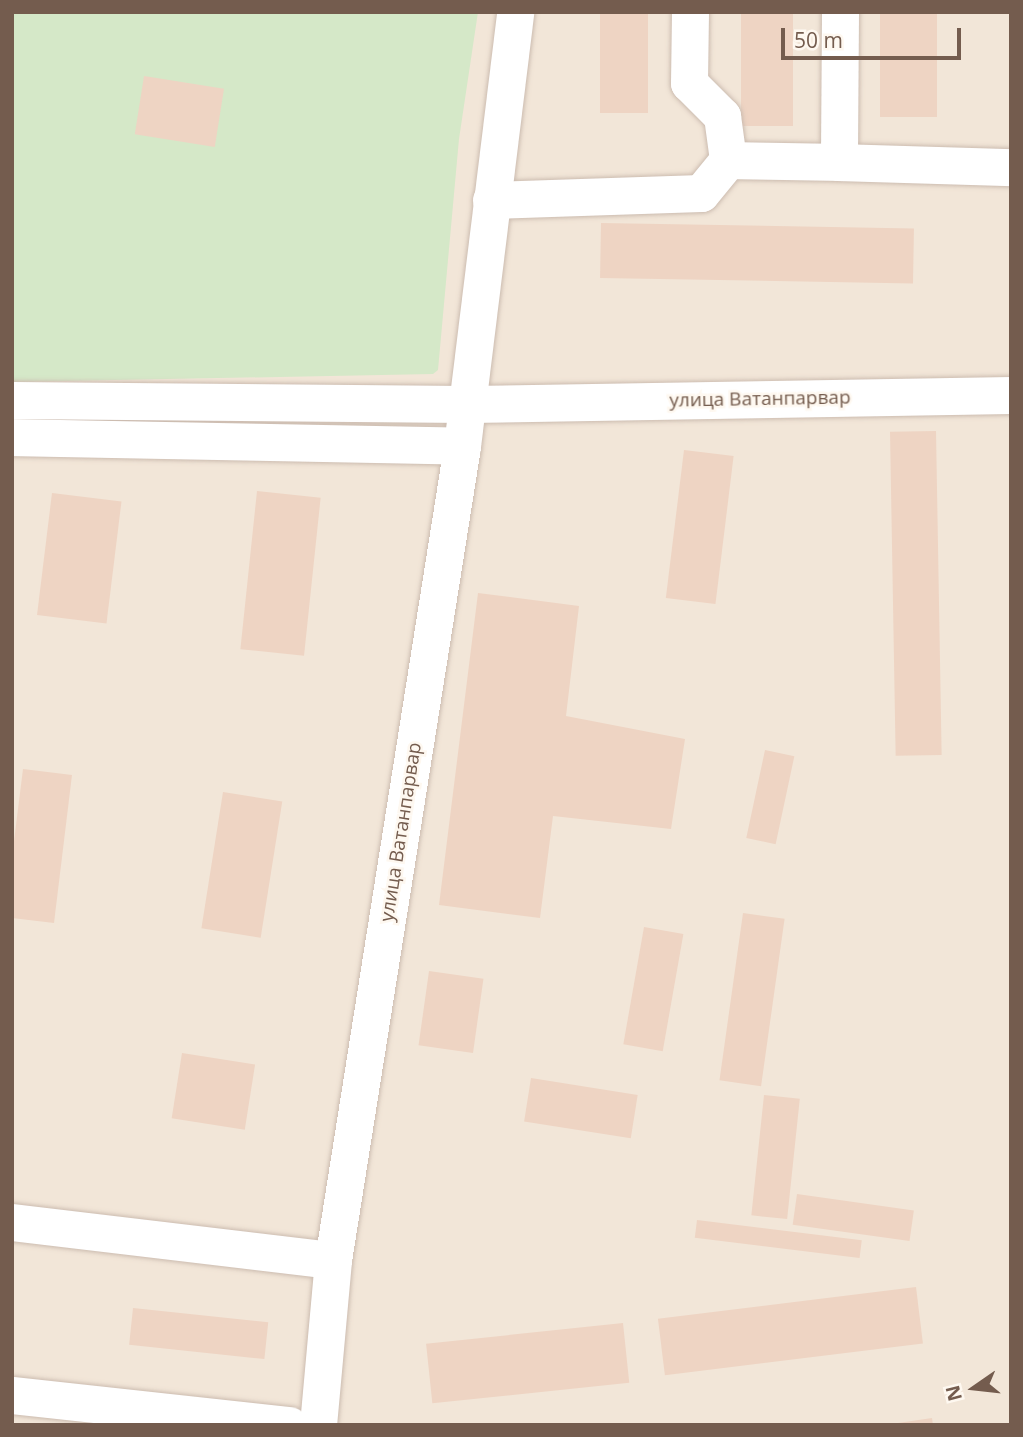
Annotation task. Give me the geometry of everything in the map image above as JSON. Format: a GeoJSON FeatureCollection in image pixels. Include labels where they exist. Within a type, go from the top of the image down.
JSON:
{"type":"FeatureCollection","features":[{"type":"Feature","properties":{"kind":"street","name":"улица Ватанпарвар"},"geometry":{"type":"LineString","coordinates":[[318,1425],[333,1259],[462,446],[515,12]]}},
{"type":"Feature","properties":{"kind":"street"},"geometry":{"type":"LineString","coordinates":[[491,200],[701,193],[728,159],[722,116],[689,83],[690,12]]}},
{"type":"Feature","properties":{"kind":"street"},"geometry":{"type":"LineString","coordinates":[[839,12],[839,162]]}},
{"type":"Feature","properties":{"kind":"street"},"geometry":{"type":"LineString","coordinates":[[728,159],[1011,167]]}},
{"type":"Feature","properties":{"kind":"street","name":"улица Ватанпарвар"},"geometry":{"type":"LineString","coordinates":[[467,404],[1011,395]]}},
{"type":"Feature","properties":{"kind":"street"},"geometry":{"type":"LineString","coordinates":[[12,400],[467,404]]}},
{"type":"Feature","properties":{"kind":"street"},"geometry":{"type":"LineString","coordinates":[[12,437],[462,446]]}},
{"type":"Feature","properties":{"kind":"street"},"geometry":{"type":"LineString","coordinates":[[12,1222],[333,1259]]}},
{"type":"Feature","properties":{"kind":"street"},"geometry":{"type":"LineString","coordinates":[[12,1395],[289,1425]]}},
{"type":"Feature","properties":{"kind":"shaded area"},"geometry":{"type":"Polygon","coordinates":[[[12,12],[1011,12],[1011,1425],[12,1425],[12,12]]]}},
{"type":"Feature","properties":{"kind":"green space"},"geometry":{"type":"Polygon","coordinates":[[[12,12],[478,12],[459,139],[438,370],[433,374],[12,382],[12,12]]]}},
{"type":"Feature","properties":{"kind":"building"},"geometry":{"type":"Polygon","coordinates":[[[600,12],[648,12],[648,113],[600,113],[600,12]]]}},
{"type":"Feature","properties":{"kind":"building"},"geometry":{"type":"Polygon","coordinates":[[[741,12],[793,12],[793,126],[741,126],[741,12]]]}},
{"type":"Feature","properties":{"kind":"building"},"geometry":{"type":"Polygon","coordinates":[[[880,12],[937,12],[937,117],[880,117],[880,12]]]}},
{"type":"Feature","properties":{"kind":"building"},"geometry":{"type":"Polygon","coordinates":[[[144,76],[224,89],[215,147],[135,134],[144,76]]]}},
{"type":"Feature","properties":{"kind":"building"},"geometry":{"type":"Polygon","coordinates":[[[601,223],[914,228],[913,283],[600,278],[601,223]]]}},
{"type":"Feature","properties":{"kind":"building"},"geometry":{"type":"Polygon","coordinates":[[[936,431],[942,755],[896,756],[890,432],[936,431]]]}},
{"type":"Feature","properties":{"kind":"building"},"geometry":{"type":"Polygon","coordinates":[[[684,450],[734,456],[715,604],[666,598],[684,450]]]}},
{"type":"Feature","properties":{"kind":"building"},"geometry":{"type":"Polygon","coordinates":[[[257,491],[321,498],[304,656],[240,649],[257,491]]]}},
{"type":"Feature","properties":{"kind":"building"},"geometry":{"type":"Polygon","coordinates":[[[52,493],[121,502],[106,624],[37,615],[52,493]]]}},
{"type":"Feature","properties":{"kind":"building"},"geometry":{"type":"Polygon","coordinates":[[[478,593],[579,606],[566,716],[685,739],[671,829],[553,816],[540,918],[439,905],[478,593]]]}},
{"type":"Feature","properties":{"kind":"building"},"geometry":{"type":"Polygon","coordinates":[[[765,750],[794,756],[776,844],[746,838],[765,750]]]}},
{"type":"Feature","properties":{"kind":"building"},"geometry":{"type":"Polygon","coordinates":[[[23,769],[72,775],[54,923],[12,918],[12,857],[23,769]]]}},
{"type":"Feature","properties":{"kind":"building"},"geometry":{"type":"Polygon","coordinates":[[[223,792],[282,801],[261,938],[201,928],[223,792]]]}},
{"type":"Feature","properties":{"kind":"building"},"geometry":{"type":"Polygon","coordinates":[[[743,913],[785,919],[761,1086],[719,1080],[743,913]]]}},
{"type":"Feature","properties":{"kind":"building"},"geometry":{"type":"Polygon","coordinates":[[[644,927],[683,934],[663,1051],[623,1044],[644,927]]]}},
{"type":"Feature","properties":{"kind":"building"},"geometry":{"type":"Polygon","coordinates":[[[429,971],[483,979],[473,1053],[419,1045],[429,971]]]}},
{"type":"Feature","properties":{"kind":"building"},"geometry":{"type":"Polygon","coordinates":[[[182,1053],[255,1065],[245,1130],[172,1118],[182,1053]]]}},
{"type":"Feature","properties":{"kind":"building"},"geometry":{"type":"Polygon","coordinates":[[[531,1078],[638,1095],[631,1138],[524,1121],[531,1078]]]}},
{"type":"Feature","properties":{"kind":"building"},"geometry":{"type":"Polygon","coordinates":[[[764,1095],[800,1099],[787,1219],[751,1215],[764,1095]]]}},
{"type":"Feature","properties":{"kind":"building"},"geometry":{"type":"Polygon","coordinates":[[[797,1194],[914,1210],[910,1241],[793,1225],[797,1194]]]}},
{"type":"Feature","properties":{"kind":"building"},"geometry":{"type":"Polygon","coordinates":[[[697,1220],[862,1240],[860,1258],[695,1238],[697,1220]]]}},
{"type":"Feature","properties":{"kind":"building"},"geometry":{"type":"Polygon","coordinates":[[[916,1287],[923,1344],[665,1375],[658,1319],[916,1287]]]}},
{"type":"Feature","properties":{"kind":"building"},"geometry":{"type":"Polygon","coordinates":[[[133,1308],[268,1322],[264,1359],[129,1345],[133,1308]]]}},
{"type":"Feature","properties":{"kind":"building"},"geometry":{"type":"Polygon","coordinates":[[[623,1323],[629,1383],[432,1403],[426,1344],[623,1323]]]}},
{"type":"Feature","properties":{"kind":"building"},"geometry":{"type":"Polygon","coordinates":[[[932,1418],[933,1425],[898,1425],[898,1423],[932,1418]]]}}]}
